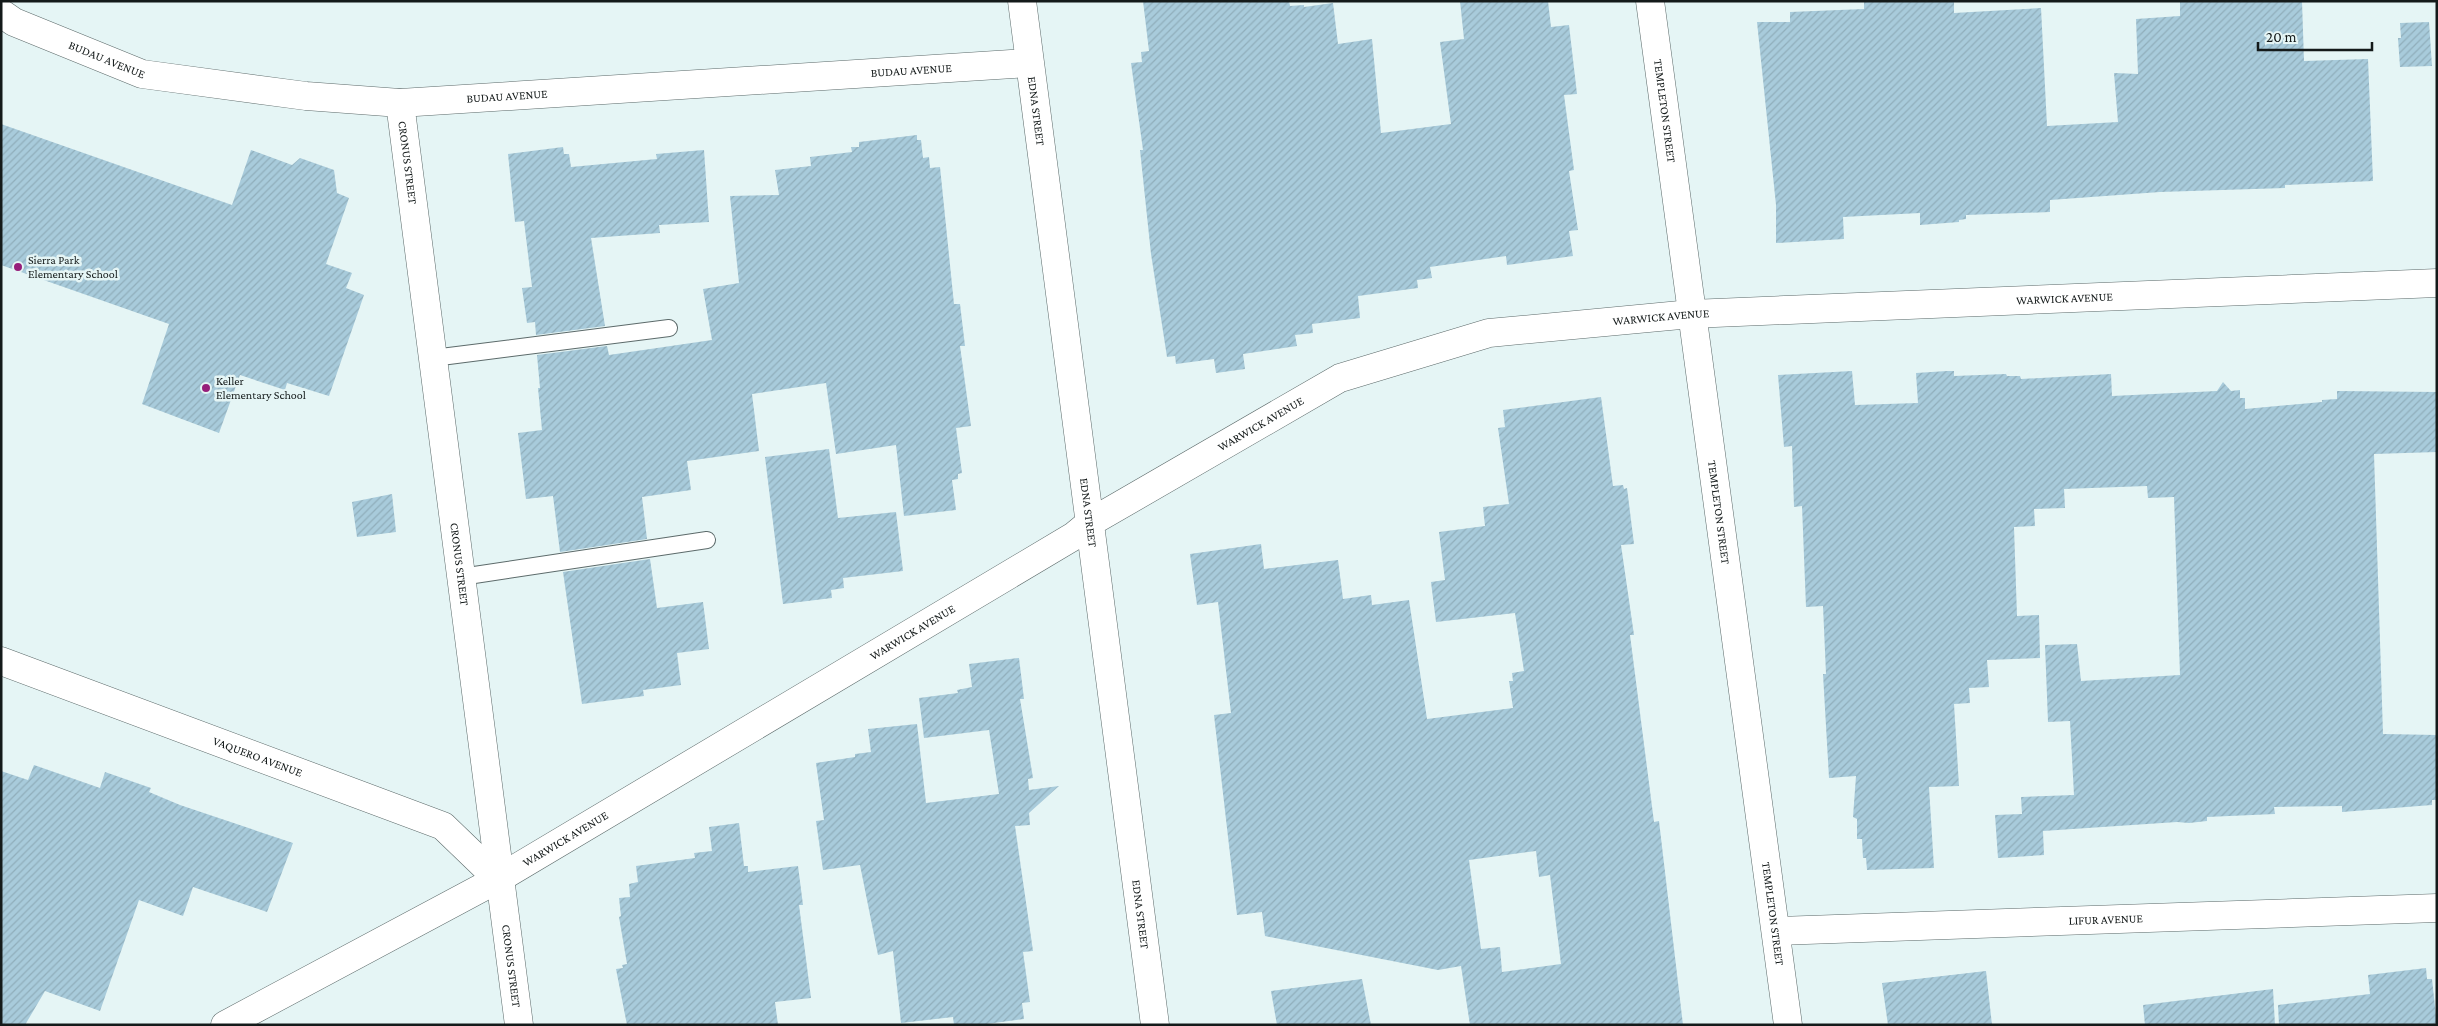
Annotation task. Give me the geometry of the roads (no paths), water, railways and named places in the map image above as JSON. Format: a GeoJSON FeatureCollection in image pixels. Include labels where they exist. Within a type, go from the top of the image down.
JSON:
{"type":"FeatureCollection","features":[{"type":"Feature","properties":{"kind":"street","name":"EDNA STREET"},"geometry":{"type":"LineString","coordinates":[[1022,1],[1028,63],[1091,522],[1155,1025]]}},
{"type":"Feature","properties":{"kind":"street","name":"TEMPLETON STREET"},"geometry":{"type":"LineString","coordinates":[[1650,1],[1788,1025]]}},
{"type":"Feature","properties":{"kind":"street","name":"BUDAU AVENUE"},"geometry":{"type":"LineString","coordinates":[[1,13],[14,22],[142,74],[306,96],[400,103],[1028,63]]}},
{"type":"Feature","properties":{"kind":"street","name":"CRONUS STREET"},"geometry":{"type":"LineString","coordinates":[[400,103],[498,879],[519,1025]]}},
{"type":"Feature","properties":{"kind":"street","name":"WARWICK AVENUE"},"geometry":{"type":"LineString","coordinates":[[225,1025],[498,879],[1074,536],[1091,522],[1340,378],[1489,333],[1691,314],[2437,283]]}},
{"type":"Feature","properties":{"kind":"street","name":"VAQUERO AVENUE"},"geometry":{"type":"LineString","coordinates":[[1,661],[443,826],[498,879]]}},
{"type":"Feature","properties":{"kind":"street","name":"LIFUR AVENUE"},"geometry":{"type":"LineString","coordinates":[[1776,931],[2437,908]]}},
{"type":"Feature","properties":{"kind":"lane"},"geometry":{"type":"LineString","coordinates":[[433,358],[669,328]]}},
{"type":"Feature","properties":{"kind":"lane"},"geometry":{"type":"LineString","coordinates":[[461,577],[707,540]]}},
{"type":"Feature","properties":{"kind":"place","name":"Sierra Park Elementary School"},"geometry":{"type":"Point","coordinates":[18,267]}},
{"type":"Feature","properties":{"kind":"place","name":"Keller Elementary School"},"geometry":{"type":"Point","coordinates":[206,388]}}]}
